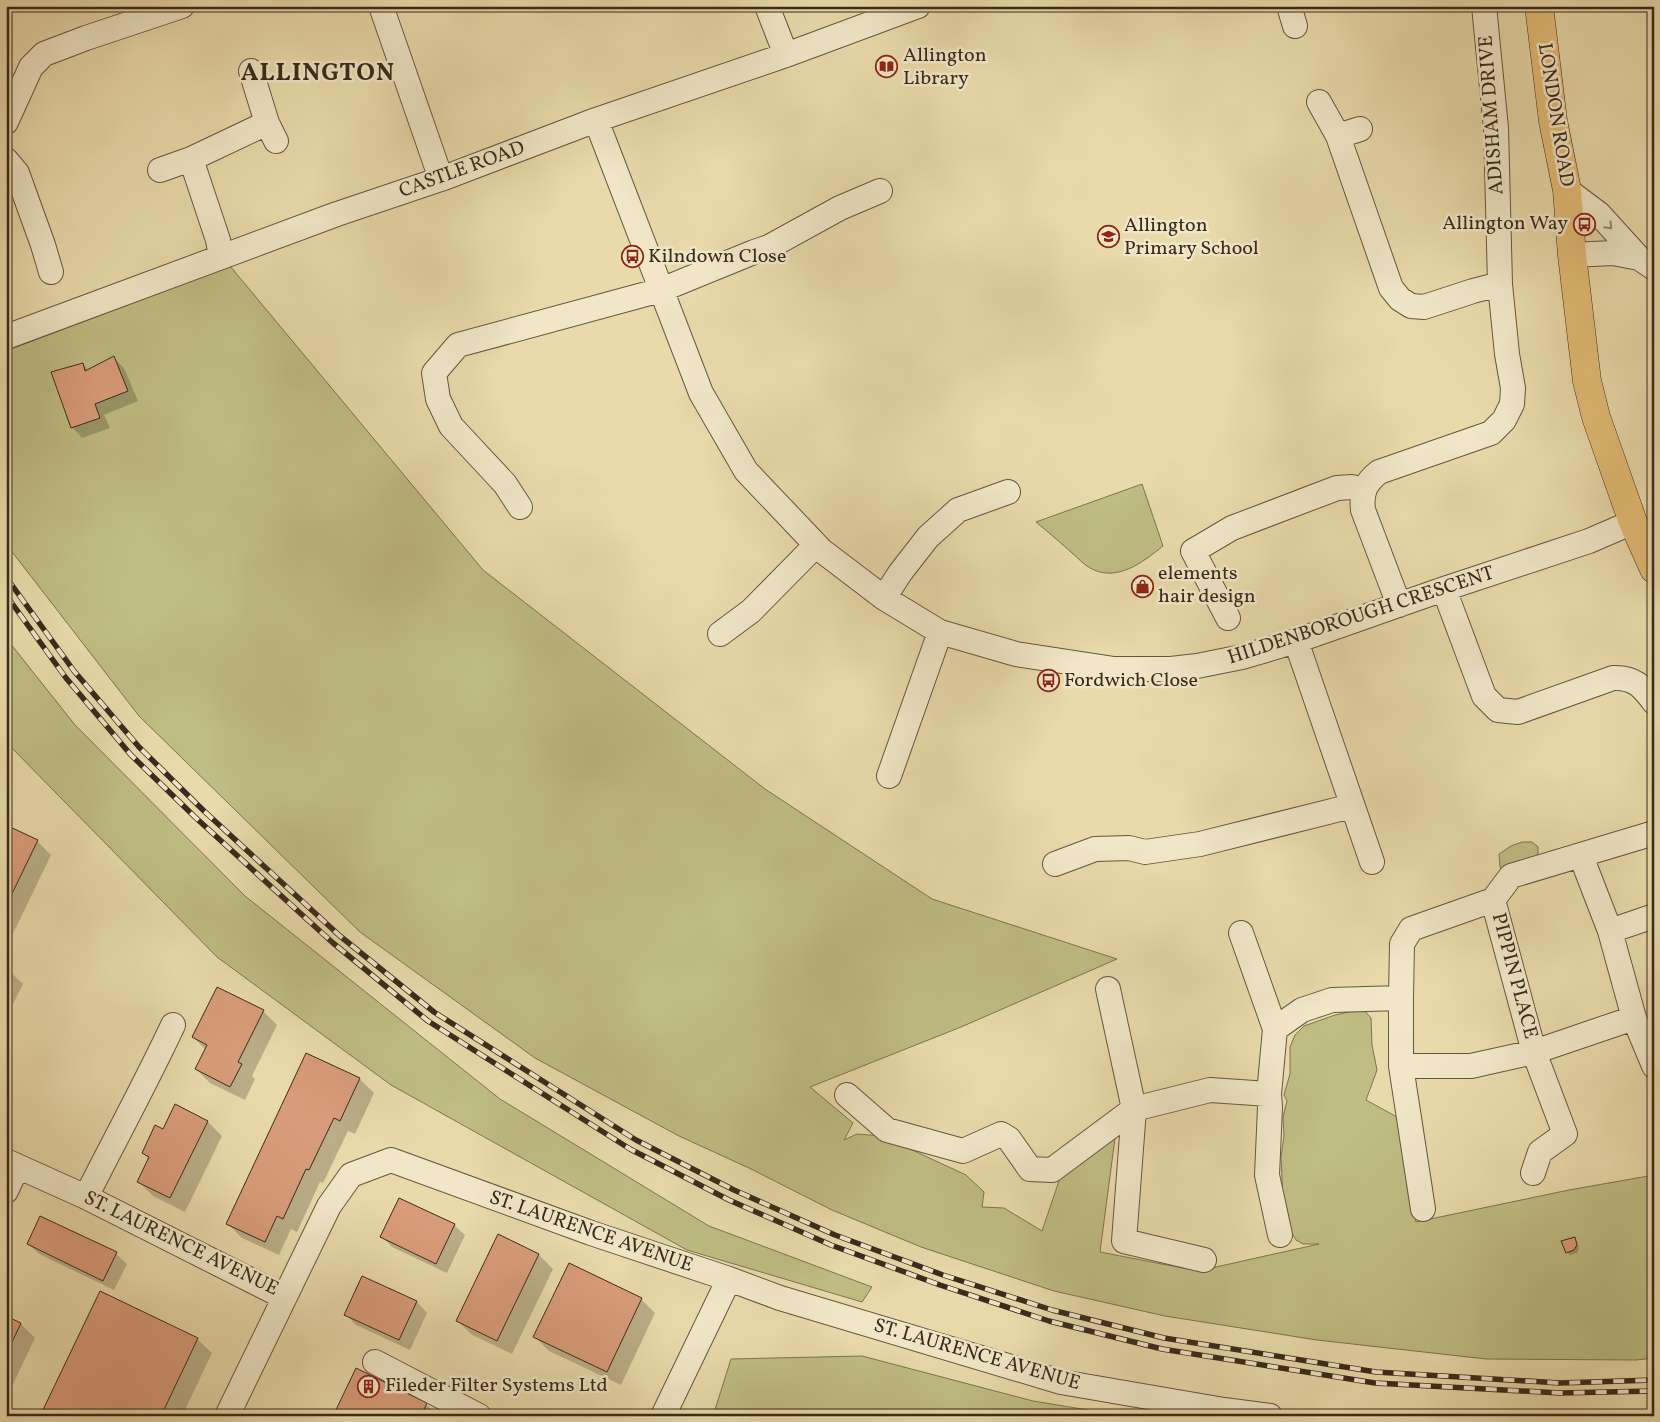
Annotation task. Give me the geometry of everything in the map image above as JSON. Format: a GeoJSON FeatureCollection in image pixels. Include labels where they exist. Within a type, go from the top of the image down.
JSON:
{"type":"FeatureCollection","features":[{"type":"Feature","properties":{"kind":"main road","name":"LONDON ROAD"},"geometry":{"type":"LineString","coordinates":[[1540,6],[1554,121],[1567,190],[1572,254],[1587,381],[1596,417],[1633,522]]}},
{"type":"Feature","properties":{"kind":"main road"},"geometry":{"type":"LineString","coordinates":[[1633,522],[1654,569]]}},
{"type":"Feature","properties":{"kind":"street"},"geometry":{"type":"LineString","coordinates":[[6,122],[31,67],[44,54],[108,39],[182,6]]}},
{"type":"Feature","properties":{"kind":"street"},"geometry":{"type":"LineString","coordinates":[[381,6],[441,179]]}},
{"type":"Feature","properties":{"kind":"street"},"geometry":{"type":"LineString","coordinates":[[767,6],[786,55]]}},
{"type":"Feature","properties":{"kind":"street","name":"CASTLE ROAD"},"geometry":{"type":"LineString","coordinates":[[6,337],[337,214],[441,179],[596,120],[786,55],[918,6]]}},
{"type":"Feature","properties":{"kind":"street","name":"ADISHAM DRIVE"},"geometry":{"type":"LineString","coordinates":[[1363,490],[1370,479],[1378,472],[1491,433],[1504,420],[1512,404],[1513,388],[1507,354],[1500,284],[1496,128],[1484,6]]}},
{"type":"Feature","properties":{"kind":"street"},"geometry":{"type":"LineString","coordinates":[[160,170],[271,132],[251,71]]}},
{"type":"Feature","properties":{"kind":"street"},"geometry":{"type":"LineString","coordinates":[[1319,102],[1349,132],[1391,288],[1400,299],[1411,306],[1424,307],[1500,284]]}},
{"type":"Feature","properties":{"kind":"street","name":"HILDENBOROUGH CRESCENT"},"geometry":{"type":"LineString","coordinates":[[596,120],[701,393],[746,471],[816,545],[884,598],[940,632],[1016,654],[1114,669],[1171,669],[1197,666],[1242,657],[1296,641],[1444,589],[1589,542],[1633,522]]}},
{"type":"Feature","properties":{"kind":"street"},"geometry":{"type":"LineString","coordinates":[[191,159],[218,240],[221,257]]}},
{"type":"Feature","properties":{"kind":"street"},"geometry":{"type":"LineString","coordinates":[[6,160],[17,172],[43,244],[50,272]]}},
{"type":"Feature","properties":{"kind":"street"},"geometry":{"type":"LineString","coordinates":[[1567,190],[1599,214],[1647,263]]}},
{"type":"Feature","properties":{"kind":"street"},"geometry":{"type":"LineString","coordinates":[[520,507],[505,484],[451,426],[438,399],[434,373],[458,345],[661,290],[769,247],[840,208],[880,191]]}},
{"type":"Feature","properties":{"kind":"street"},"geometry":{"type":"LineString","coordinates":[[1572,254],[1613,253],[1647,263]]}},
{"type":"Feature","properties":{"kind":"street"},"geometry":{"type":"LineString","coordinates":[[1228,618],[1192,551],[1232,528],[1337,488],[1352,487],[1363,490],[1363,510],[1399,605]]}},
{"type":"Feature","properties":{"kind":"street"},"geometry":{"type":"LineString","coordinates":[[884,598],[900,573],[928,537],[958,510],[1008,492]]}},
{"type":"Feature","properties":{"kind":"street"},"geometry":{"type":"LineString","coordinates":[[720,634],[751,611],[816,545]]}},
{"type":"Feature","properties":{"kind":"street"},"geometry":{"type":"LineString","coordinates":[[1444,589],[1484,696],[1498,710],[1518,712],[1613,678],[1633,681],[1644,689],[1654,702]]}},
{"type":"Feature","properties":{"kind":"street"},"geometry":{"type":"LineString","coordinates":[[889,776],[940,632]]}},
{"type":"Feature","properties":{"kind":"street"},"geometry":{"type":"LineString","coordinates":[[1296,641],[1372,862]]}},
{"type":"Feature","properties":{"kind":"street"},"geometry":{"type":"LineString","coordinates":[[1055,864],[1096,849],[1129,848],[1145,852],[1200,844],[1352,806]]}},
{"type":"Feature","properties":{"kind":"street"},"geometry":{"type":"LineString","coordinates":[[1423,1209],[1400,1066],[1402,944],[1411,928],[1494,900],[1511,876],[1654,833]]}},
{"type":"Feature","properties":{"kind":"street"},"geometry":{"type":"LineString","coordinates":[[1581,856],[1610,931],[1634,1018],[1654,1066]]}},
{"type":"Feature","properties":{"kind":"street","name":"PIPPIN PLACE"},"geometry":{"type":"LineString","coordinates":[[1494,900],[1534,1052],[1565,1134],[1540,1152],[1532,1173]]}},
{"type":"Feature","properties":{"kind":"street"},"geometry":{"type":"LineString","coordinates":[[1610,931],[1654,916]]}},
{"type":"Feature","properties":{"kind":"street"},"geometry":{"type":"LineString","coordinates":[[1240,933],[1275,1029],[1269,1094],[1267,1175],[1280,1235]]}},
{"type":"Feature","properties":{"kind":"street"},"geometry":{"type":"LineString","coordinates":[[1108,989],[1134,1109],[1124,1241],[1204,1260]]}},
{"type":"Feature","properties":{"kind":"street"},"geometry":{"type":"LineString","coordinates":[[1275,1029],[1302,1010],[1332,1000],[1401,998]]}},
{"type":"Feature","properties":{"kind":"street"},"geometry":{"type":"LineString","coordinates":[[1400,1066],[1471,1066],[1534,1052],[1634,1018]]}},
{"type":"Feature","properties":{"kind":"street"},"geometry":{"type":"LineString","coordinates":[[86,1197],[131,1106],[151,1072],[173,1025]]}},
{"type":"Feature","properties":{"kind":"street"},"geometry":{"type":"LineString","coordinates":[[847,1095],[887,1130],[963,1150],[1001,1134],[1009,1139],[1030,1169],[1052,1170],[1134,1109],[1210,1090],[1269,1094]]}},
{"type":"Feature","properties":{"kind":"street","name":"ST. LAURENCE AVENUE"},"geometry":{"type":"LineString","coordinates":[[12,1164],[86,1197],[284,1298],[329,1206],[351,1175],[391,1160],[590,1233],[780,1298],[1061,1382],[1270,1416]]}},
{"type":"Feature","properties":{"kind":"street"},"geometry":{"type":"LineString","coordinates":[[6,1191],[12,1164]]}},
{"type":"Feature","properties":{"kind":"street"},"geometry":{"type":"LineString","coordinates":[[663,1416],[729,1279]]}},
{"type":"Feature","properties":{"kind":"street"},"geometry":{"type":"LineString","coordinates":[[227,1416],[284,1298]]}},
{"type":"Feature","properties":{"kind":"street"},"geometry":{"type":"LineString","coordinates":[[375,1362],[479,1416]]}},
{"type":"Feature","properties":{"kind":"shaded area"},"geometry":{"type":"Polygon","coordinates":[[[230,266],[483,570],[765,789],[932,899],[1117,959],[961,1027],[810,1087],[853,1123],[844,1140],[857,1134],[882,1136],[966,1175],[984,1192],[982,1207],[1004,1208],[1042,1231],[1061,1175],[1115,1138],[1100,1252],[1198,1271],[1319,1244],[1303,1244],[1296,1240],[1290,1230],[1283,1199],[1281,1157],[1284,1136],[1283,1117],[1287,1101],[1284,1095],[1290,1074],[1290,1047],[1295,1035],[1304,1026],[1335,1015],[1363,1009],[1371,1018],[1372,1045],[1377,1070],[1366,1100],[1397,1117],[1416,1222],[1569,1190],[1654,1175],[1654,1358],[1636,1360],[1486,1359],[1317,1340],[1165,1316],[1054,1291],[921,1247],[832,1210],[749,1168],[679,1136],[535,1058],[360,932],[139,716],[6,544],[6,351],[230,266]]]}},
{"type":"Feature","properties":{"kind":"shaded area"},"geometry":{"type":"Polygon","coordinates":[[[1142,484],[1163,546],[1129,569],[1110,573],[1090,568],[1036,522],[1142,484]]]}},
{"type":"Feature","properties":{"kind":"shaded area"},"geometry":{"type":"Polygon","coordinates":[[[6,638],[75,725],[245,896],[500,1099],[709,1226],[872,1287],[862,1302],[687,1250],[391,1085],[217,957],[6,742],[6,638]]]}},
{"type":"Feature","properties":{"kind":"shaded area"},"geometry":{"type":"Polygon","coordinates":[[[1522,842],[1532,842],[1538,847],[1538,861],[1502,874],[1499,854],[1511,846],[1522,842]]]}},
{"type":"Feature","properties":{"kind":"shaded area"},"geometry":{"type":"Polygon","coordinates":[[[862,1356],[1033,1401],[1125,1416],[713,1416],[731,1359],[862,1356]]]}},
{"type":"Feature","properties":{"kind":"building"},"geometry":{"type":"Polygon","coordinates":[[[114,356],[128,391],[95,404],[100,418],[71,428],[51,372],[83,363],[85,371],[114,356]]]}},
{"type":"Feature","properties":{"kind":"building"},"geometry":{"type":"Polygon","coordinates":[[[6,825],[38,840],[6,906],[6,825]]]}},
{"type":"Feature","properties":{"kind":"building"},"geometry":{"type":"Polygon","coordinates":[[[217,987],[264,1010],[238,1062],[242,1064],[230,1087],[195,1069],[207,1045],[192,1037],[217,987]]]}},
{"type":"Feature","properties":{"kind":"building"},"geometry":{"type":"Polygon","coordinates":[[[306,1053],[360,1078],[340,1121],[334,1118],[309,1170],[306,1169],[283,1219],[277,1216],[265,1242],[226,1224],[306,1053]]]}},
{"type":"Feature","properties":{"kind":"building"},"geometry":{"type":"Polygon","coordinates":[[[175,1104],[208,1121],[170,1198],[137,1182],[149,1157],[142,1153],[155,1125],[163,1129],[175,1104]]]}},
{"type":"Feature","properties":{"kind":"building"},"geometry":{"type":"Polygon","coordinates":[[[399,1198],[455,1224],[436,1264],[380,1237],[399,1198]]]}},
{"type":"Feature","properties":{"kind":"building"},"geometry":{"type":"Polygon","coordinates":[[[40,1216],[117,1252],[103,1281],[27,1244],[40,1216]]]}},
{"type":"Feature","properties":{"kind":"building"},"geometry":{"type":"Polygon","coordinates":[[[498,1234],[539,1254],[497,1341],[456,1321],[498,1234]]]}},
{"type":"Feature","properties":{"kind":"building"},"geometry":{"type":"Polygon","coordinates":[[[1575,1237],[1577,1245],[1574,1250],[1566,1253],[1561,1241],[1575,1237]]]}},
{"type":"Feature","properties":{"kind":"building"},"geometry":{"type":"Polygon","coordinates":[[[569,1263],[642,1298],[607,1372],[533,1337],[569,1263]]]}},
{"type":"Feature","properties":{"kind":"building"},"geometry":{"type":"Polygon","coordinates":[[[362,1276],[417,1301],[399,1340],[344,1315],[362,1276]]]}},
{"type":"Feature","properties":{"kind":"building"},"geometry":{"type":"Polygon","coordinates":[[[100,1291],[198,1338],[161,1416],[40,1416],[100,1291]]]}},
{"type":"Feature","properties":{"kind":"building"},"geometry":{"type":"Polygon","coordinates":[[[6,1316],[21,1323],[6,1355],[6,1316]]]}},
{"type":"Feature","properties":{"kind":"building","name":"Fileder Filter Systems Ltd"},"geometry":{"type":"Polygon","coordinates":[[[356,1368],[427,1403],[421,1416],[333,1416],[356,1368]]]}},
{"type":"Feature","properties":{"kind":"railway"},"geometry":{"type":"LineString","coordinates":[[6,577],[74,671],[139,747],[204,811],[340,936],[434,1012],[636,1140],[734,1190],[835,1235],[943,1275],[1052,1310],[1164,1338],[1376,1372],[1560,1383],[1654,1380]]}},
{"type":"Feature","properties":{"kind":"railway"},"geometry":{"type":"LineString","coordinates":[[6,595],[66,678],[131,755],[196,818],[333,943],[428,1021],[630,1149],[729,1200],[831,1245],[940,1285],[1049,1321],[1162,1349],[1375,1383],[1560,1393],[1654,1391]]}},
{"type":"Feature","properties":{"kind":"place","name":"Allington Library"},"geometry":{"type":"Point","coordinates":[887,67]}},
{"type":"Feature","properties":{"kind":"place","name":"Allington Way"},"geometry":{"type":"Point","coordinates":[1584,224]}},
{"type":"Feature","properties":{"kind":"place","name":"Allington Primary School"},"geometry":{"type":"Point","coordinates":[1108,237]}},
{"type":"Feature","properties":{"kind":"place","name":"Kilndown Close"},"geometry":{"type":"Point","coordinates":[632,257]}},
{"type":"Feature","properties":{"kind":"place","name":"elements hair design"},"geometry":{"type":"Point","coordinates":[1142,586]}},
{"type":"Feature","properties":{"kind":"place","name":"Fordwich Close"},"geometry":{"type":"Point","coordinates":[1048,681]}},
{"type":"Feature","properties":{"kind":"place","name":"Fileder Filter Systems Ltd"},"geometry":{"type":"Point","coordinates":[369,1386]}},
{"type":"Feature","properties":{"kind":"district","name":"ALLINGTON"},"geometry":{"type":"Point","coordinates":[318,73]}}]}
